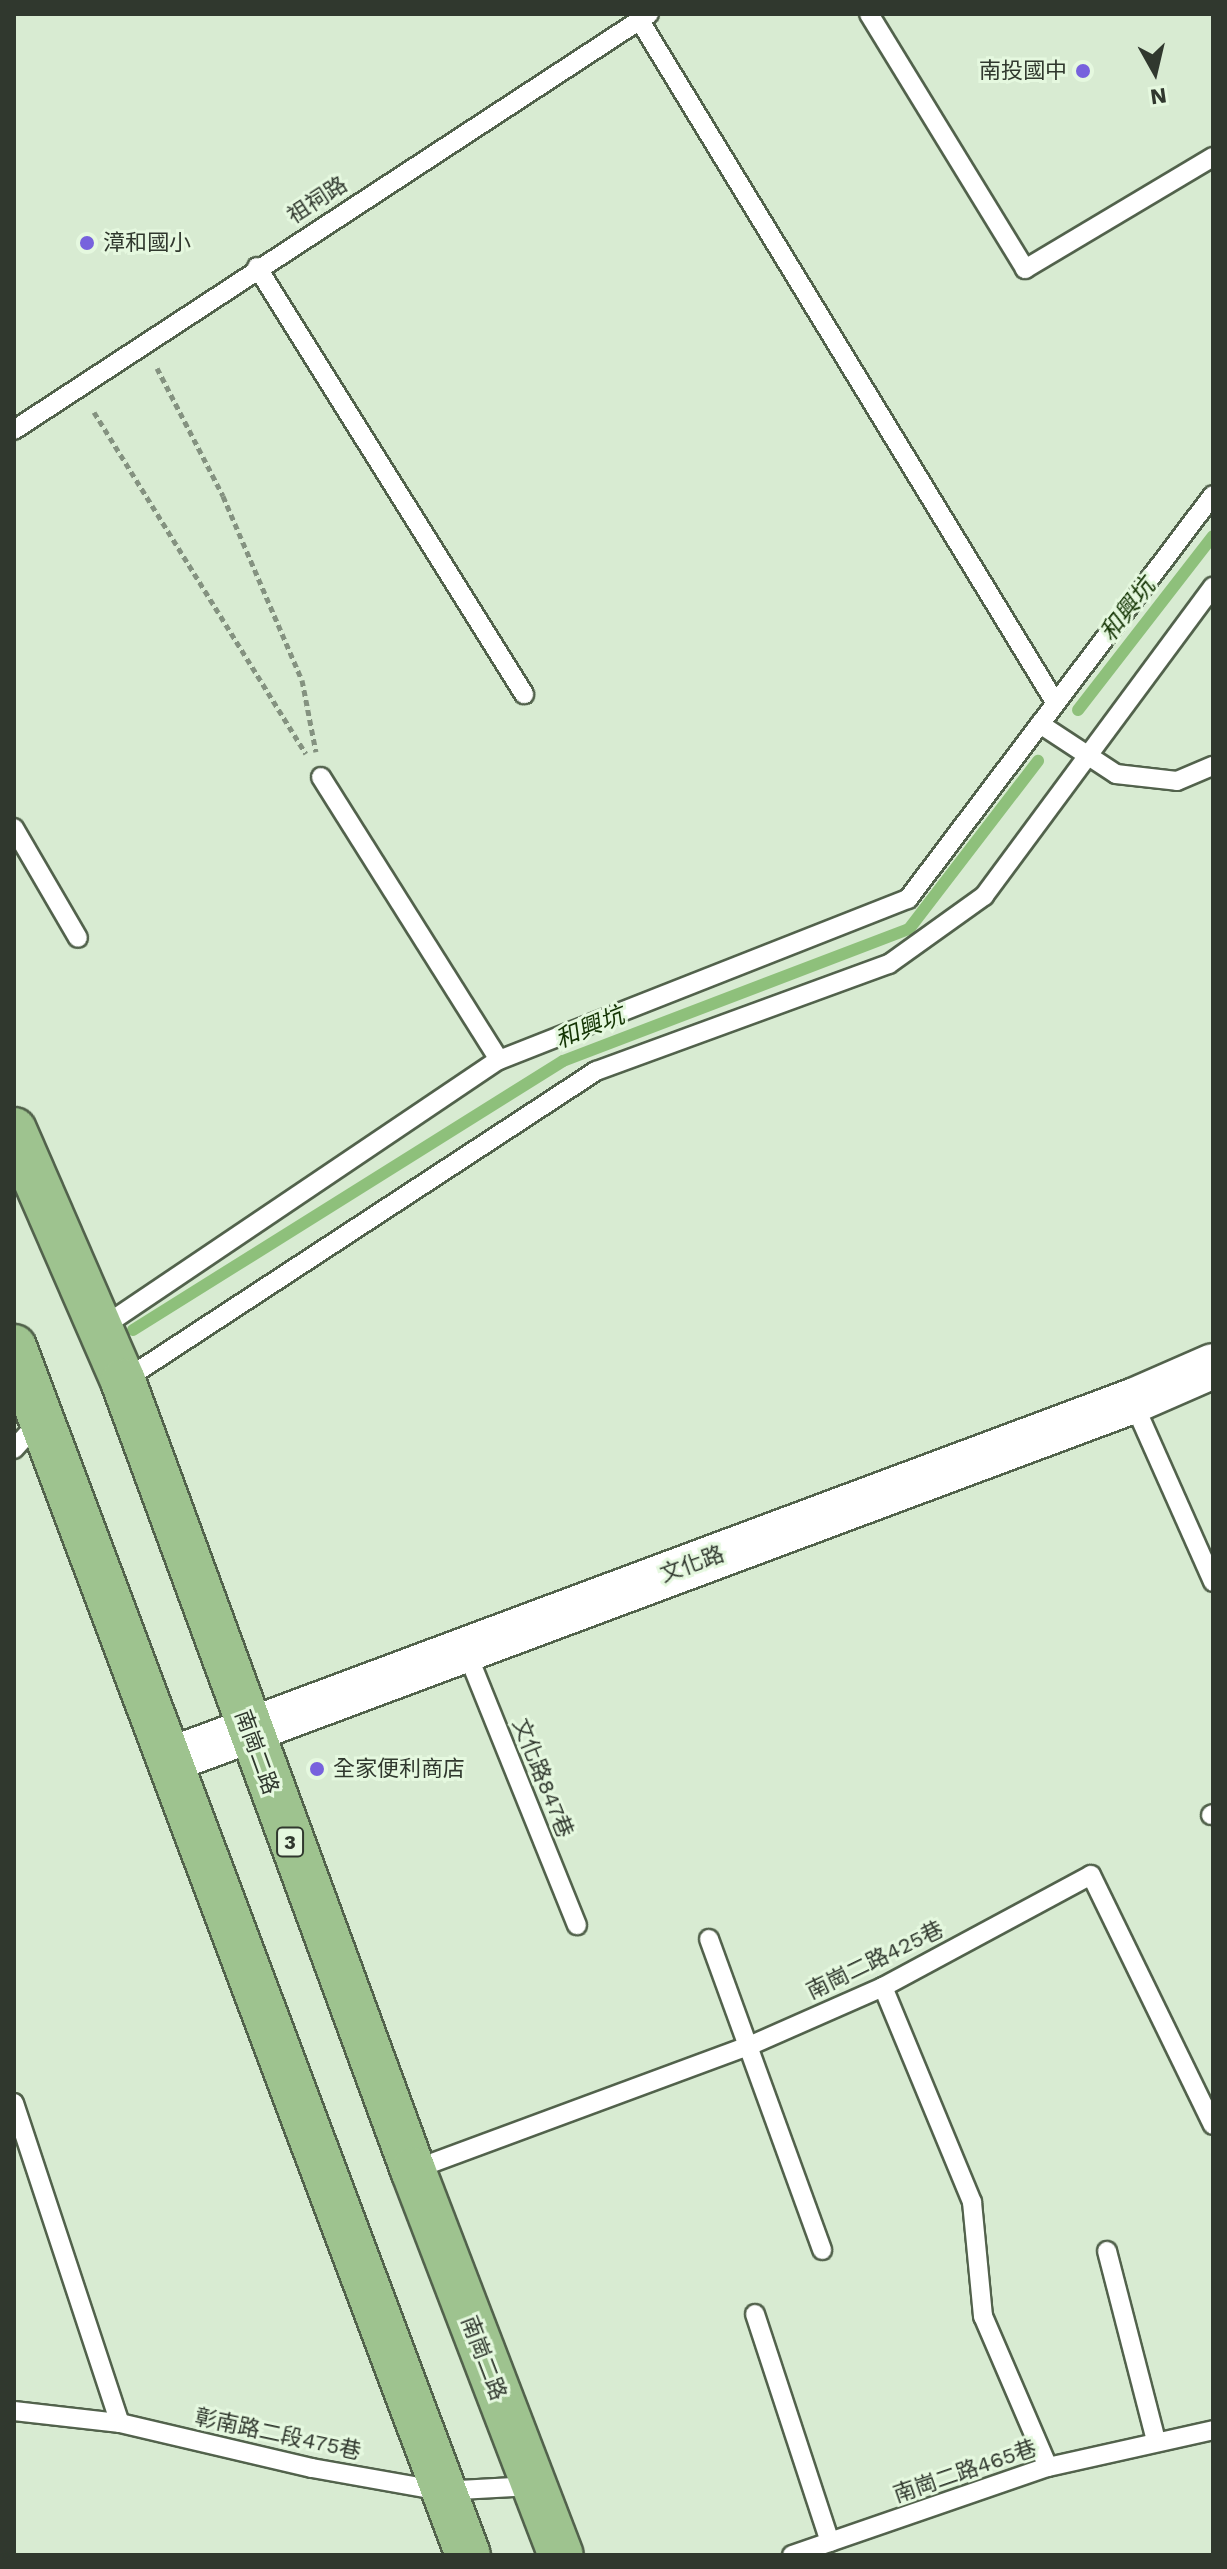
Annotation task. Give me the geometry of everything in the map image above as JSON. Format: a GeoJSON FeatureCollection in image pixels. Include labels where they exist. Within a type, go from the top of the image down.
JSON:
{"type":"FeatureCollection","features":[{"type":"Feature","properties":{"kind":"main road","name":"南崗二路"},"geometry":{"type":"LineString","coordinates":[[14,1130],[123,1381],[248,1729],[532,2486],[561,2555]]}},
{"type":"Feature","properties":{"kind":"main road"},"geometry":{"type":"LineString","coordinates":[[14,1347],[43,1417],[441,2491],[468,2555]]}},
{"type":"Feature","properties":{"kind":"street","name":"文化路"},"geometry":{"type":"LineString","coordinates":[[170,1760],[1133,1401],[1213,1366]]}},
{"type":"Feature","properties":{"kind":"lane"},"geometry":{"type":"LineString","coordinates":[[869,14],[1025,269],[1213,157]]}},
{"type":"Feature","properties":{"kind":"lane"},"geometry":{"type":"LineString","coordinates":[[645,17],[1055,702]]}},
{"type":"Feature","properties":{"kind":"lane","name":"祖祠路"},"geometry":{"type":"LineString","coordinates":[[14,430],[145,346],[257,267],[645,17]]}},
{"type":"Feature","properties":{"kind":"lane"},"geometry":{"type":"LineString","coordinates":[[257,267],[524,694]]}},
{"type":"Feature","properties":{"kind":"lane"},"geometry":{"type":"LineString","coordinates":[[99,1329],[499,1060],[908,899],[1213,495]]}},
{"type":"Feature","properties":{"kind":"lane"},"geometry":{"type":"LineString","coordinates":[[123,1381],[596,1071],[889,964],[984,896],[1059,799],[1085,753],[1213,587]]}},
{"type":"Feature","properties":{"kind":"lane"},"geometry":{"type":"LineString","coordinates":[[1040,724],[1116,774],[1177,781],[1213,766]]}},
{"type":"Feature","properties":{"kind":"lane"},"geometry":{"type":"LineString","coordinates":[[321,777],[499,1060]]}},
{"type":"Feature","properties":{"kind":"lane"},"geometry":{"type":"LineString","coordinates":[[14,828],[78,938]]}},
{"type":"Feature","properties":{"kind":"lane"},"geometry":{"type":"LineString","coordinates":[[1133,1401],[1213,1582]]}},
{"type":"Feature","properties":{"kind":"lane"},"geometry":{"type":"LineString","coordinates":[[14,1449],[43,1417]]}},
{"type":"Feature","properties":{"kind":"lane","name":"文化路847巷"},"geometry":{"type":"LineString","coordinates":[[465,1648],[577,1925]]}},
{"type":"Feature","properties":{"kind":"lane","name":"南崗二路425巷"},"geometry":{"type":"LineString","coordinates":[[413,2170],[749,2046],[883,1987],[1091,1875],[1213,2125]]}},
{"type":"Feature","properties":{"kind":"lane"},"geometry":{"type":"LineString","coordinates":[[709,1939],[822,2250]]}},
{"type":"Feature","properties":{"kind":"lane"},"geometry":{"type":"LineString","coordinates":[[883,1987],[972,2202],[983,2316],[1048,2467]]}},
{"type":"Feature","properties":{"kind":"lane"},"geometry":{"type":"LineString","coordinates":[[14,2103],[120,2423]]}},
{"type":"Feature","properties":{"kind":"lane"},"geometry":{"type":"LineString","coordinates":[[1107,2251],[1156,2441]]}},
{"type":"Feature","properties":{"kind":"lane"},"geometry":{"type":"LineString","coordinates":[[755,2314],[830,2542]]}},
{"type":"Feature","properties":{"kind":"lane","name":"彰南路二段475巷"},"geometry":{"type":"LineString","coordinates":[[14,2411],[120,2423],[312,2468],[441,2491],[532,2486]]}},
{"type":"Feature","properties":{"kind":"lane","name":"南崗二路465巷"},"geometry":{"type":"LineString","coordinates":[[792,2555],[1048,2467],[1213,2430]]}},
{"type":"Feature","properties":{"kind":"path"},"geometry":{"type":"LineString","coordinates":[[145,346],[223,496],[302,680],[321,777]]}},
{"type":"Feature","properties":{"kind":"path"},"geometry":{"type":"LineString","coordinates":[[79,387],[321,777]]}},
{"type":"Feature","properties":{"kind":"waterway","name":"和興坑"},"geometry":{"type":"LineString","coordinates":[[1078,710],[1213,536]]}},
{"type":"Feature","properties":{"kind":"waterway","name":"和興坑"},"geometry":{"type":"LineString","coordinates":[[133,1330],[563,1061],[909,929],[1038,761]]}},
{"type":"Feature","properties":{"kind":"place","name":"南投國中"},"geometry":{"type":"Point","coordinates":[1083,71]}},
{"type":"Feature","properties":{"kind":"place","name":"漳和國小"},"geometry":{"type":"Point","coordinates":[87,243]}},
{"type":"Feature","properties":{"kind":"place","name":"全家便利商店"},"geometry":{"type":"Point","coordinates":[317,1769]}}]}
